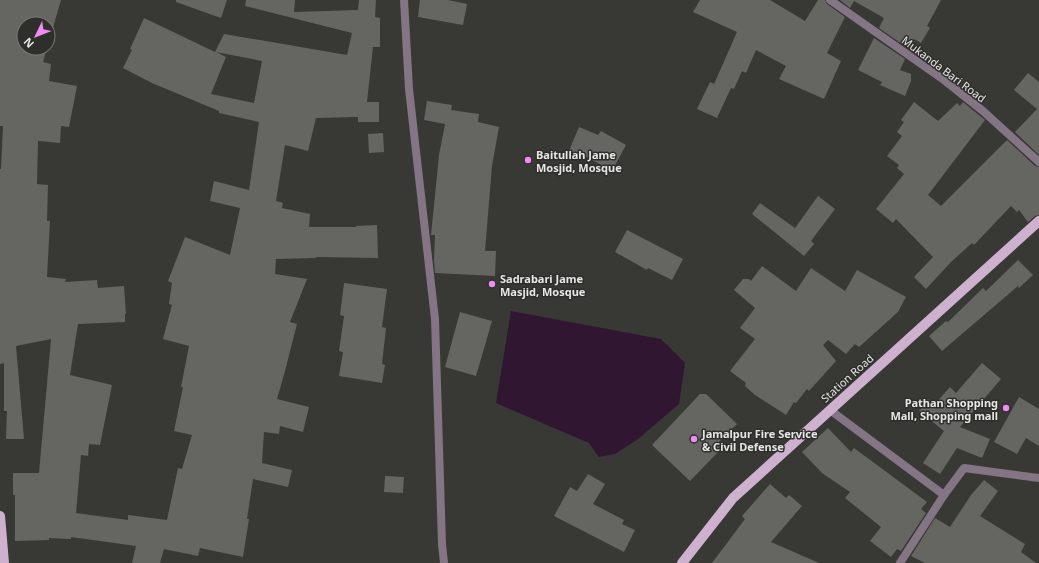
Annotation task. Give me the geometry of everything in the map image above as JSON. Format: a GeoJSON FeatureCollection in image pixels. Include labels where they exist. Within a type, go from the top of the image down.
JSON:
{"type":"FeatureCollection","features":[{"type":"Feature","properties":{"kind":"main road","name":"Station Road"},"geometry":{"type":"LineString","coordinates":[[682,563],[733,498],[1039,221]]}},
{"type":"Feature","properties":{"kind":"main road"},"geometry":{"type":"LineString","coordinates":[[0,516],[4,563]]}},
{"type":"Feature","properties":{"kind":"street"},"geometry":{"type":"LineString","coordinates":[[404,0],[409,89],[435,319],[442,544],[444,563]]}},
{"type":"Feature","properties":{"kind":"street","name":"Mukanda Bari Road"},"geometry":{"type":"LineString","coordinates":[[830,0],[944,80],[983,112],[1039,162]]}},
{"type":"Feature","properties":{"kind":"street"},"geometry":{"type":"LineString","coordinates":[[830,410],[944,495]]}},
{"type":"Feature","properties":{"kind":"street"},"geometry":{"type":"LineString","coordinates":[[900,563],[944,495],[964,468],[1039,478]]}},
{"type":"Feature","properties":{"kind":"shaded area"},"geometry":{"type":"Polygon","coordinates":[[[511,311],[661,339],[685,363],[679,404],[638,439],[615,454],[599,457],[589,443],[496,403],[511,311]]]}},
{"type":"Feature","properties":{"kind":"building"},"geometry":{"type":"Polygon","coordinates":[[[0,0],[61,0],[56,17],[56,16],[16,16],[16,56],[45,56],[43,62],[51,64],[49,81],[77,86],[69,127],[61,126],[60,143],[38,141],[37,184],[48,185],[47,221],[50,221],[47,277],[66,279],[65,282],[97,280],[98,288],[124,286],[126,314],[125,322],[78,324],[70,375],[112,385],[100,445],[89,444],[88,456],[81,455],[76,513],[128,520],[128,515],[167,520],[178,468],[182,469],[192,435],[174,431],[183,387],[181,387],[189,346],[163,339],[172,305],[169,304],[172,283],[168,281],[185,237],[230,255],[240,208],[210,201],[214,181],[249,190],[259,122],[219,113],[219,111],[152,83],[123,68],[132,50],[130,49],[144,18],[215,52],[224,34],[347,55],[352,33],[245,6],[246,0],[295,0],[294,12],[358,10],[359,0],[376,0],[375,17],[380,18],[380,47],[373,47],[367,102],[379,102],[379,122],[358,122],[358,117],[316,118],[308,151],[285,145],[276,201],[283,203],[282,208],[310,214],[309,227],[356,227],[377,225],[378,258],[316,257],[276,259],[275,274],[307,279],[290,322],[297,324],[277,399],[309,407],[303,432],[280,426],[279,434],[264,432],[262,463],[292,470],[288,487],[253,479],[243,557],[200,548],[198,556],[164,549],[160,563],[132,563],[136,546],[71,537],[71,539],[49,538],[49,540],[15,541],[15,495],[13,495],[13,473],[39,473],[51,339],[16,346],[24,439],[6,439],[7,411],[4,411],[4,363],[0,364],[0,169],[3,126],[0,126],[0,0]],[[216,52],[226,57],[211,94],[254,103],[262,61],[216,52]]]}},
{"type":"Feature","properties":{"kind":"building"},"geometry":{"type":"Polygon","coordinates":[[[176,0],[227,0],[221,18],[176,2],[176,0]]]}},
{"type":"Feature","properties":{"kind":"building"},"geometry":{"type":"Polygon","coordinates":[[[420,0],[448,0],[467,4],[463,25],[418,17],[420,0]]]}},
{"type":"Feature","properties":{"kind":"building"},"geometry":{"type":"Polygon","coordinates":[[[700,0],[770,0],[805,21],[818,0],[825,0],[827,4],[845,17],[827,53],[841,61],[824,99],[779,79],[786,66],[756,50],[746,73],[742,71],[734,89],[731,88],[717,118],[697,109],[710,82],[714,84],[737,32],[693,12],[700,0]]]}},
{"type":"Feature","properties":{"kind":"building"},"geometry":{"type":"Polygon","coordinates":[[[840,0],[941,0],[927,26],[930,28],[921,43],[914,39],[909,49],[879,28],[884,18],[854,1],[850,8],[840,0]]]}},
{"type":"Feature","properties":{"kind":"building"},"geometry":{"type":"Polygon","coordinates":[[[874,38],[905,59],[900,70],[911,74],[911,81],[905,96],[880,85],[882,82],[858,70],[874,38]]]}},
{"type":"Feature","properties":{"kind":"building"},"geometry":{"type":"Polygon","coordinates":[[[1028,73],[1039,82],[1039,155],[1015,132],[1037,109],[1014,90],[1028,73]]]}},
{"type":"Feature","properties":{"kind":"building"},"geometry":{"type":"Polygon","coordinates":[[[427,101],[452,105],[451,110],[479,114],[478,122],[499,127],[492,166],[485,251],[496,251],[495,276],[435,273],[435,235],[431,235],[439,155],[445,124],[424,120],[427,101]]]}},
{"type":"Feature","properties":{"kind":"building"},"geometry":{"type":"Polygon","coordinates":[[[914,102],[938,121],[957,103],[960,106],[963,102],[985,120],[928,195],[941,206],[1007,140],[1035,166],[1039,167],[1039,215],[1035,216],[1028,222],[1019,210],[1017,212],[1011,206],[974,245],[972,243],[951,262],[926,289],[914,277],[933,257],[896,219],[893,223],[876,209],[904,174],[897,168],[899,165],[887,156],[902,136],[897,132],[904,122],[901,120],[914,102]]]}},
{"type":"Feature","properties":{"kind":"building"},"geometry":{"type":"Polygon","coordinates":[[[579,127],[598,135],[601,131],[626,145],[612,171],[585,156],[583,159],[568,153],[579,127]]]}},
{"type":"Feature","properties":{"kind":"building"},"geometry":{"type":"Polygon","coordinates":[[[383,133],[384,152],[369,153],[368,134],[383,133]]]}},
{"type":"Feature","properties":{"kind":"building"},"geometry":{"type":"Polygon","coordinates":[[[818,196],[835,209],[811,241],[814,244],[804,256],[752,214],[760,203],[795,228],[818,196]]]}},
{"type":"Feature","properties":{"kind":"building"},"geometry":{"type":"Polygon","coordinates":[[[627,230],[683,259],[672,280],[648,268],[647,270],[615,252],[627,230]]]}},
{"type":"Feature","properties":{"kind":"building"},"geometry":{"type":"Polygon","coordinates":[[[1018,260],[1033,275],[942,351],[929,336],[946,321],[948,322],[983,288],[986,291],[1018,260]]]}},
{"type":"Feature","properties":{"kind":"building"},"geometry":{"type":"Polygon","coordinates":[[[762,266],[796,291],[811,268],[845,291],[857,270],[906,297],[898,312],[859,347],[855,344],[846,354],[828,340],[823,345],[836,361],[809,391],[807,389],[796,403],[794,402],[786,415],[755,395],[745,386],[746,383],[730,371],[755,339],[740,328],[755,308],[734,290],[743,279],[749,279],[751,281],[762,266]]]}},
{"type":"Feature","properties":{"kind":"building"},"geometry":{"type":"Polygon","coordinates":[[[344,283],[387,289],[382,327],[386,328],[382,364],[385,365],[382,383],[339,376],[343,352],[339,351],[344,316],[340,315],[344,283]]]}},
{"type":"Feature","properties":{"kind":"building"},"geometry":{"type":"Polygon","coordinates":[[[460,312],[492,321],[476,376],[445,367],[460,312]]]}},
{"type":"Feature","properties":{"kind":"building"},"geometry":{"type":"Polygon","coordinates":[[[982,363],[1001,379],[960,427],[990,439],[982,458],[957,448],[940,474],[923,463],[944,431],[919,411],[928,399],[935,404],[950,387],[956,393],[982,363]]]}},
{"type":"Feature","properties":{"kind":"building"},"geometry":{"type":"Polygon","coordinates":[[[700,394],[706,394],[737,424],[717,444],[722,448],[690,481],[652,445],[700,394]]]}},
{"type":"Feature","properties":{"kind":"building"},"geometry":{"type":"Polygon","coordinates":[[[1019,397],[1039,409],[1039,446],[1026,438],[1017,454],[994,442],[1019,397]]]}},
{"type":"Feature","properties":{"kind":"building"},"geometry":{"type":"Polygon","coordinates":[[[828,428],[851,452],[854,448],[927,502],[921,509],[926,513],[901,551],[897,549],[891,557],[870,541],[881,527],[845,498],[850,492],[822,473],[802,452],[828,428]]]}},
{"type":"Feature","properties":{"kind":"building"},"geometry":{"type":"Polygon","coordinates":[[[588,474],[605,484],[593,504],[624,520],[622,524],[635,530],[624,552],[554,516],[570,487],[577,491],[588,474]]]}},
{"type":"Feature","properties":{"kind":"building"},"geometry":{"type":"Polygon","coordinates":[[[385,476],[404,477],[403,493],[384,492],[385,476]]]}},
{"type":"Feature","properties":{"kind":"building"},"geometry":{"type":"Polygon","coordinates":[[[984,480],[998,491],[980,516],[1025,544],[1021,552],[1036,563],[925,563],[911,556],[935,518],[950,527],[971,495],[984,480]]]}},
{"type":"Feature","properties":{"kind":"building"},"geometry":{"type":"Polygon","coordinates":[[[770,484],[786,498],[789,495],[802,506],[771,542],[819,563],[712,563],[745,519],[742,516],[770,484]]]}},
{"type":"Feature","properties":{"kind":"place","name":"Baitullah Jame Mosjid, Mosque"},"geometry":{"type":"Point","coordinates":[528,160]}},
{"type":"Feature","properties":{"kind":"place","name":"Sadrabari Jame Masjid, Mosque"},"geometry":{"type":"Point","coordinates":[492,284]}},
{"type":"Feature","properties":{"kind":"place","name":"Pathan Shopping Mall, Shopping mall"},"geometry":{"type":"Point","coordinates":[1006,408]}},
{"type":"Feature","properties":{"kind":"place","name":"Jamalpur Fire Service & Civil Defense"},"geometry":{"type":"Point","coordinates":[694,439]}}]}
